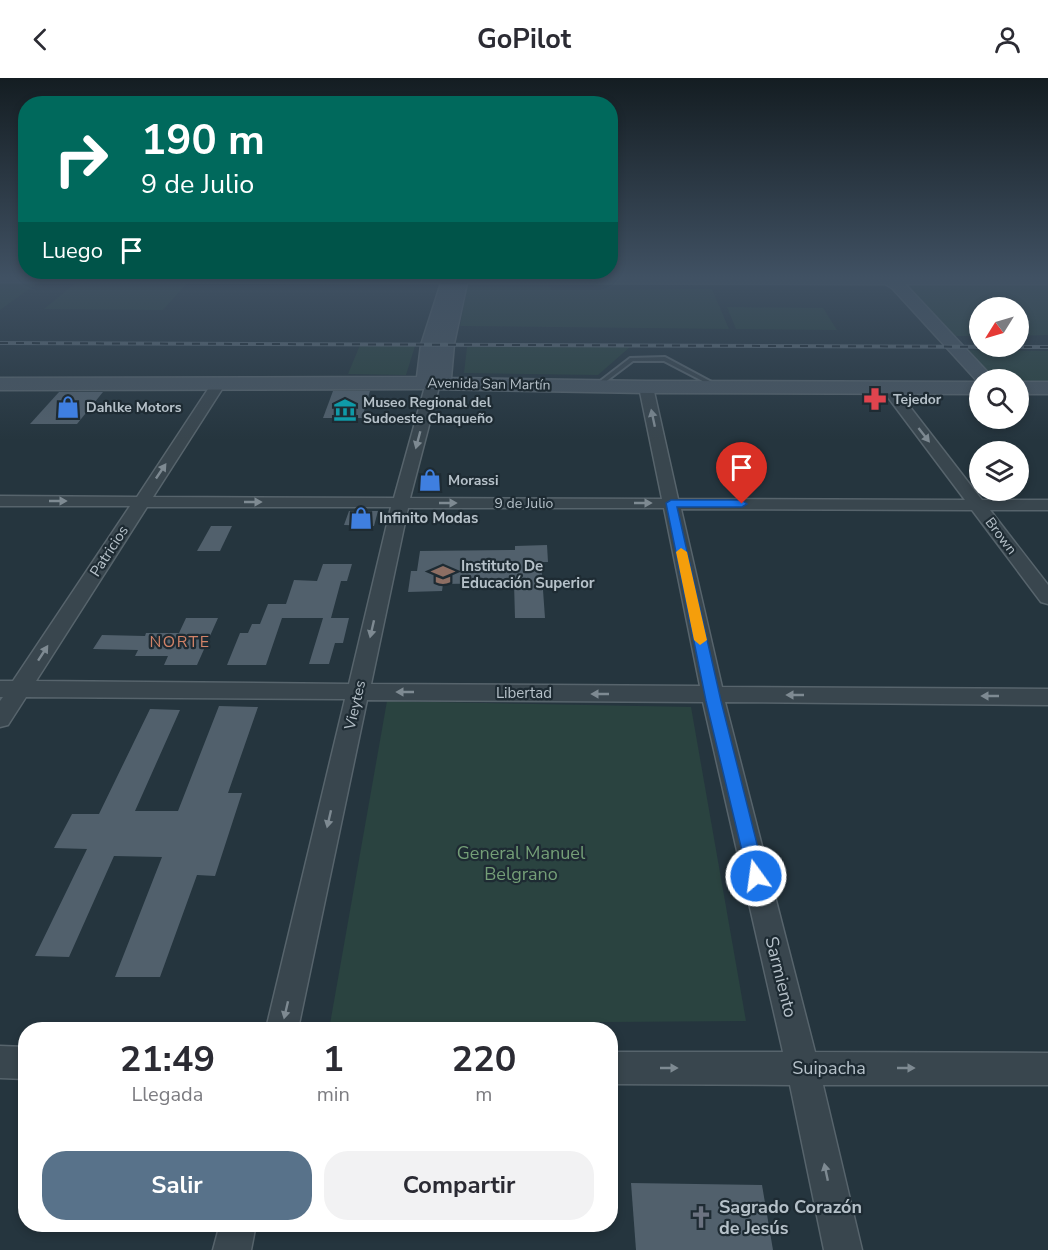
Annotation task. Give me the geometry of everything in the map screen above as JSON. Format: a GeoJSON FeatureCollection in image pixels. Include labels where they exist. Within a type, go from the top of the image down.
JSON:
{"type":"FeatureCollection","features":[{"type":"Feature","properties":{"kind":"main road"},"geometry":{"type":"LineString","coordinates":[[433,383],[442,379],[447,331]]}},
{"type":"Feature","properties":{"kind":"main road"},"geometry":{"type":"LineString","coordinates":[[928,331],[969,373]]}},
{"type":"Feature","properties":{"kind":"main road","name":"Avenida San Martín"},"geometry":{"type":"LineString","coordinates":[[3,386],[219,383],[888,388],[969,385]]}},
{"type":"Feature","properties":{"kind":"main road"},"geometry":{"type":"LineString","coordinates":[[1029,388],[1048,388]]}},
{"type":"Feature","properties":{"kind":"street","name":"Patricios"},"geometry":{"type":"LineString","coordinates":[[0,719],[10,689],[141,501],[219,383]]}},
{"type":"Feature","properties":{"kind":"street","name":"Vieytes"},"geometry":{"type":"LineString","coordinates":[[284,1022],[401,502],[433,383]]}},
{"type":"Feature","properties":{"kind":"street","name":"Sarmiento"},"geometry":{"type":"LineString","coordinates":[[646,387],[712,694],[803,1068],[843,1250]]}},
{"type":"Feature","properties":{"kind":"street","name":"Brown"},"geometry":{"type":"LineString","coordinates":[[888,388],[1048,598]]}},
{"type":"Feature","properties":{"kind":"street","name":"9 de Julio"},"geometry":{"type":"LineString","coordinates":[[0,501],[1048,505]]}},
{"type":"Feature","properties":{"kind":"street","name":"Libertad"},"geometry":{"type":"LineString","coordinates":[[10,689],[1048,697]]}},
{"type":"Feature","properties":{"kind":"street"},"geometry":{"type":"LineString","coordinates":[[0,1062],[18,1063]]}},
{"type":"Feature","properties":{"kind":"street","name":"Suipacha"},"geometry":{"type":"LineString","coordinates":[[618,1068],[1048,1069]]}},
{"type":"Feature","properties":{"kind":"street"},"geometry":{"type":"LineString","coordinates":[[232,1250],[236,1232]]}},
{"type":"Feature","properties":{"kind":"lane"},"geometry":{"type":"LineString","coordinates":[[598,385],[632,359],[665,359],[718,387]]}},
{"type":"Feature","properties":{"kind":"green space"},"geometry":{"type":"Polygon","coordinates":[[[943,331],[969,331],[969,336],[948,336],[943,331]]]}},
{"type":"Feature","properties":{"kind":"green space"},"geometry":{"type":"Polygon","coordinates":[[[1029,331],[1048,331],[1048,335],[1029,336],[1029,331]]]}},
{"type":"Feature","properties":{"kind":"green space"},"geometry":{"type":"Polygon","coordinates":[[[360,345],[415,346],[406,375],[348,374],[360,345]]]}},
{"type":"Feature","properties":{"kind":"green space"},"geometry":{"type":"Polygon","coordinates":[[[467,347],[630,347],[598,375],[464,373],[467,347]]]}},
{"type":"Feature","properties":{"kind":"green space"},"geometry":{"type":"Polygon","coordinates":[[[1029,351],[1048,351],[1048,384],[1029,384],[1029,369],[982,369],[971,357],[1029,357],[1029,351]]]}},
{"type":"Feature","properties":{"kind":"green space","name":"General Manuel Belgrano"},"geometry":{"type":"Polygon","coordinates":[[[387,701],[691,707],[746,1021],[330,1022],[387,701]]]}},
{"type":"Feature","properties":{"kind":"building","name":"Museo Regional del Sudoeste Chaqueño"},"geometry":{"type":"Polygon","coordinates":[[[333,391],[370,391],[362,418],[323,418],[333,391]]]}},
{"type":"Feature","properties":{"kind":"building","name":"Dahlke Motors"},"geometry":{"type":"Polygon","coordinates":[[[59,392],[103,392],[77,424],[30,424],[59,392]]]}},
{"type":"Feature","properties":{"kind":"building","name":"Infinito Modas"},"geometry":{"type":"Polygon","coordinates":[[[349,511],[378,511],[374,526],[344,525],[349,511]]]}},
{"type":"Feature","properties":{"kind":"building"},"geometry":{"type":"Polygon","coordinates":[[[211,526],[232,526],[220,551],[197,551],[211,526]]]}},
{"type":"Feature","properties":{"kind":"building"},"geometry":{"type":"Polygon","coordinates":[[[547,545],[548,562],[541,562],[545,618],[515,618],[514,583],[443,584],[442,591],[408,592],[411,571],[417,571],[420,551],[515,550],[515,546],[547,545]]]}},
{"type":"Feature","properties":{"kind":"building"},"geometry":{"type":"Polygon","coordinates":[[[323,564],[352,564],[347,581],[341,581],[331,618],[349,618],[343,643],[335,643],[329,664],[309,664],[323,618],[282,618],[266,665],[227,665],[240,633],[248,633],[252,624],[260,624],[268,604],[286,604],[294,580],[317,581],[323,564]]]}},
{"type":"Feature","properties":{"kind":"building"},"geometry":{"type":"Polygon","coordinates":[[[186,618],[218,618],[197,665],[164,665],[168,656],[135,656],[138,650],[93,649],[102,635],[145,636],[146,633],[179,633],[186,618]]]}},
{"type":"Feature","properties":{"kind":"building"},"geometry":{"type":"Polygon","coordinates":[[[219,706],[258,707],[228,793],[242,793],[215,876],[197,875],[160,977],[115,977],[162,857],[114,856],[69,957],[35,956],[87,849],[54,848],[72,814],[99,814],[150,709],[180,710],[135,811],[178,811],[219,706]]]}},
{"type":"Feature","properties":{"kind":"building","name":"Sagrado Corazón de Jesús"},"geometry":{"type":"Polygon","coordinates":[[[631,1183],[762,1185],[773,1250],[636,1250],[631,1183]]]}},
{"type":"Feature","properties":{"kind":"railway"},"geometry":{"type":"LineString","coordinates":[[0,343],[1048,347]]}},
{"type":"Feature","properties":{"kind":"slow traffic"},"geometry":{"type":"LineString","coordinates":[[681,552],[700,640]]}},
{"type":"Feature","properties":{"kind":"place","name":"Tejedor"},"geometry":{"type":"Point","coordinates":[875,399]}},
{"type":"Feature","properties":{"kind":"place","name":"Dahlke Motors"},"geometry":{"type":"Point","coordinates":[68,407]}},
{"type":"Feature","properties":{"kind":"place","name":"Museo Regional del Sudoeste Chaqueño"},"geometry":{"type":"Point","coordinates":[345,410]}},
{"type":"Feature","properties":{"kind":"place","name":"Morassi"},"geometry":{"type":"Point","coordinates":[430,480]}},
{"type":"Feature","properties":{"kind":"place","name":"Infinito Modas"},"geometry":{"type":"Point","coordinates":[361,518]}},
{"type":"Feature","properties":{"kind":"place","name":"Instituto De Educación Superior"},"geometry":{"type":"Point","coordinates":[443,575]}},
{"type":"Feature","properties":{"kind":"place","name":"Sagrado Corazón de Jesús"},"geometry":{"type":"Point","coordinates":[701,1217]}},
{"type":"Feature","properties":{"kind":"district","name":"NORTE"},"geometry":{"type":"Point","coordinates":[180,642]}},
{"type":"Feature","properties":{"kind":"route"},"geometry":{"type":"LineString","coordinates":[[742,504],[671,503],[714,701],[756,876]]}}]}
